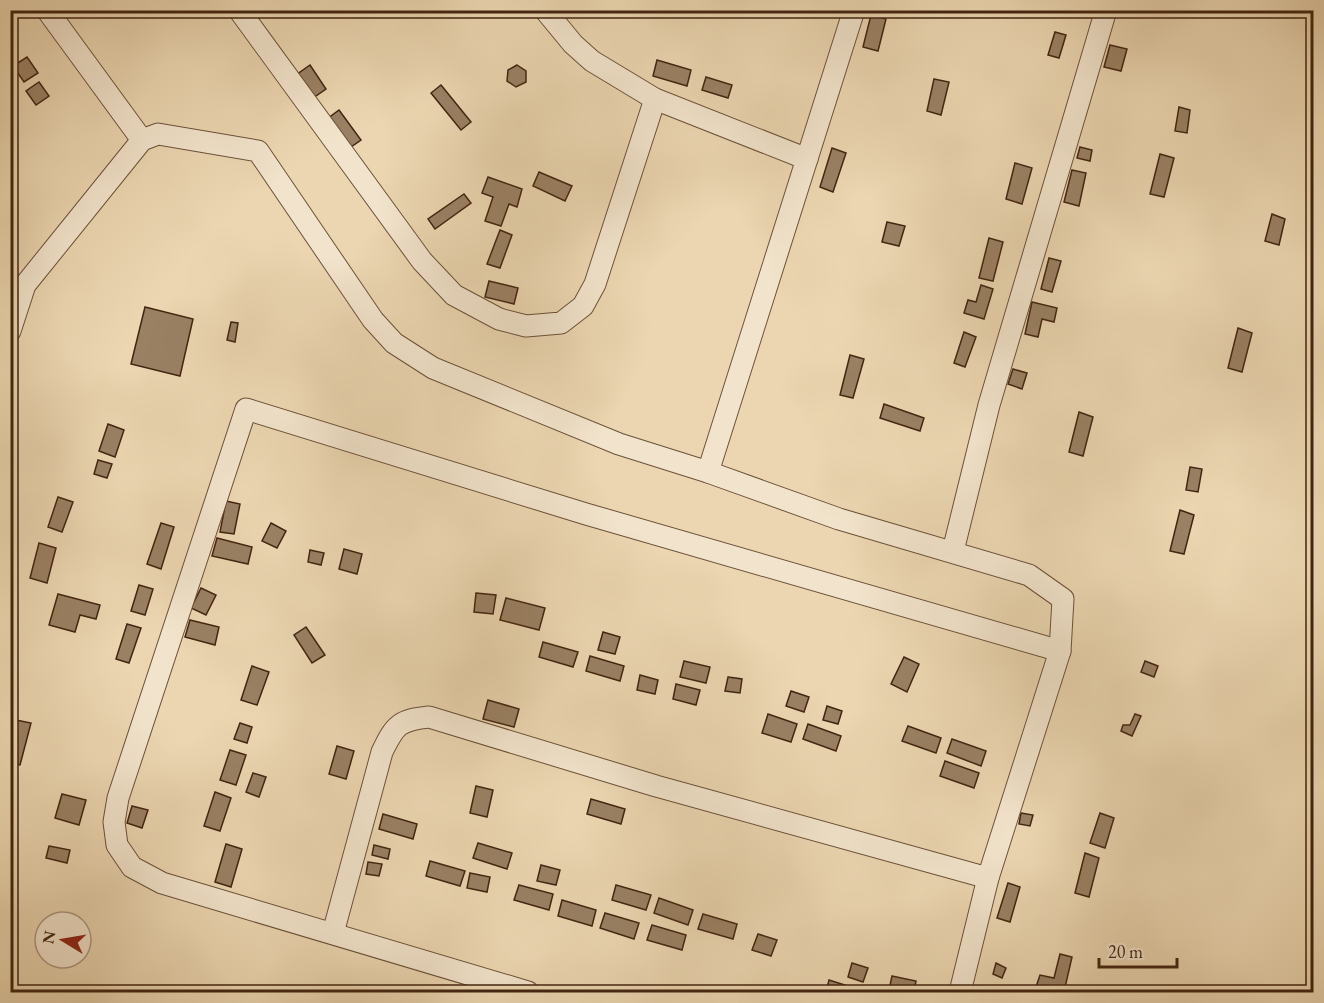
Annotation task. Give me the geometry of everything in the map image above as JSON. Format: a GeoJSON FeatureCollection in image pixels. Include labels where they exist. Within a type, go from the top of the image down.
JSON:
{"type":"FeatureCollection","features":[{"type":"Feature","properties":{"kind":"street"},"geometry":{"type":"LineString","coordinates":[[47,10],[142,140]]}},
{"type":"Feature","properties":{"kind":"street"},"geometry":{"type":"LineString","coordinates":[[239,10],[422,261],[454,295],[499,319],[526,326],[561,323],[583,306],[595,284],[656,99]]}},
{"type":"Feature","properties":{"kind":"street"},"geometry":{"type":"LineString","coordinates":[[545,10],[573,44],[592,61],[656,99],[807,159]]}},
{"type":"Feature","properties":{"kind":"street"},"geometry":{"type":"LineString","coordinates":[[708,472],[854,10]]}},
{"type":"Feature","properties":{"kind":"street"},"geometry":{"type":"LineString","coordinates":[[952,551],[989,405],[1106,10]]}},
{"type":"Feature","properties":{"kind":"street"},"geometry":{"type":"LineString","coordinates":[[10,331],[25,285],[142,140],[158,135],[258,151],[373,320],[394,343],[433,368],[619,444],[708,472],[839,519],[1029,575],[1063,598],[1060,651],[988,878],[960,993]]}},
{"type":"Feature","properties":{"kind":"street"},"geometry":{"type":"LineString","coordinates":[[528,993],[162,883],[132,867],[117,845],[114,822],[118,798],[246,409],[586,514],[1060,651]]}},
{"type":"Feature","properties":{"kind":"street"},"geometry":{"type":"LineString","coordinates":[[333,933],[382,752],[391,734],[399,725],[410,719],[429,717],[668,789],[988,878]]}},
{"type":"Feature","properties":{"kind":"building"},"geometry":{"type":"Polygon","coordinates":[[[871,15],[886,19],[878,51],[863,47],[871,15]]]}},
{"type":"Feature","properties":{"kind":"building"},"geometry":{"type":"Polygon","coordinates":[[[1055,32],[1066,35],[1059,58],[1048,55],[1055,32]]]}},
{"type":"Feature","properties":{"kind":"building"},"geometry":{"type":"Polygon","coordinates":[[[1110,45],[1127,49],[1121,71],[1104,67],[1110,45]]]}},
{"type":"Feature","properties":{"kind":"building"},"geometry":{"type":"Polygon","coordinates":[[[27,57],[38,73],[24,82],[13,66],[27,57]]]}},
{"type":"Feature","properties":{"kind":"building"},"geometry":{"type":"Polygon","coordinates":[[[657,60],[691,70],[687,86],[653,76],[657,60]]]}},
{"type":"Feature","properties":{"kind":"building"},"geometry":{"type":"Polygon","coordinates":[[[310,65],[326,89],[313,98],[296,75],[310,65]]]}},
{"type":"Feature","properties":{"kind":"building"},"geometry":{"type":"Polygon","coordinates":[[[517,65],[526,71],[526,82],[516,87],[507,81],[508,70],[517,65]]]}},
{"type":"Feature","properties":{"kind":"building"},"geometry":{"type":"Polygon","coordinates":[[[706,77],[732,85],[728,98],[702,90],[706,77]]]}},
{"type":"Feature","properties":{"kind":"building"},"geometry":{"type":"Polygon","coordinates":[[[934,79],[949,82],[941,115],[927,111],[934,79]]]}},
{"type":"Feature","properties":{"kind":"building"},"geometry":{"type":"Polygon","coordinates":[[[39,82],[49,96],[36,105],[26,91],[39,82]]]}},
{"type":"Feature","properties":{"kind":"building"},"geometry":{"type":"Polygon","coordinates":[[[441,85],[471,122],[461,130],[431,93],[441,85]]]}},
{"type":"Feature","properties":{"kind":"building"},"geometry":{"type":"Polygon","coordinates":[[[1179,107],[1190,110],[1187,133],[1175,131],[1179,107]]]}},
{"type":"Feature","properties":{"kind":"building"},"geometry":{"type":"Polygon","coordinates":[[[339,110],[361,140],[348,149],[327,119],[339,110]]]}},
{"type":"Feature","properties":{"kind":"building"},"geometry":{"type":"Polygon","coordinates":[[[1080,147],[1092,150],[1090,161],[1077,158],[1080,147]]]}},
{"type":"Feature","properties":{"kind":"building"},"geometry":{"type":"Polygon","coordinates":[[[832,148],[846,153],[833,192],[820,187],[832,148]]]}},
{"type":"Feature","properties":{"kind":"building"},"geometry":{"type":"Polygon","coordinates":[[[1160,154],[1174,158],[1164,197],[1150,194],[1160,154]]]}},
{"type":"Feature","properties":{"kind":"building"},"geometry":{"type":"Polygon","coordinates":[[[1015,163],[1032,168],[1022,204],[1006,199],[1015,163]]]}},
{"type":"Feature","properties":{"kind":"building"},"geometry":{"type":"Polygon","coordinates":[[[1072,170],[1086,173],[1079,206],[1064,202],[1072,170]]]}},
{"type":"Feature","properties":{"kind":"building"},"geometry":{"type":"Polygon","coordinates":[[[539,172],[572,186],[565,201],[533,186],[539,172]]]}},
{"type":"Feature","properties":{"kind":"building"},"geometry":{"type":"Polygon","coordinates":[[[488,177],[522,189],[517,207],[509,204],[501,226],[485,221],[493,197],[482,193],[488,177]]]}},
{"type":"Feature","properties":{"kind":"building"},"geometry":{"type":"Polygon","coordinates":[[[464,194],[471,203],[435,229],[428,219],[464,194]]]}},
{"type":"Feature","properties":{"kind":"building"},"geometry":{"type":"Polygon","coordinates":[[[1272,214],[1285,219],[1279,245],[1265,241],[1272,214]]]}},
{"type":"Feature","properties":{"kind":"building"},"geometry":{"type":"Polygon","coordinates":[[[887,222],[905,226],[899,246],[882,242],[887,222]]]}},
{"type":"Feature","properties":{"kind":"building"},"geometry":{"type":"Polygon","coordinates":[[[500,230],[512,235],[500,268],[487,264],[500,230]]]}},
{"type":"Feature","properties":{"kind":"building"},"geometry":{"type":"Polygon","coordinates":[[[989,238],[1003,242],[993,281],[979,278],[989,238]]]}},
{"type":"Feature","properties":{"kind":"building"},"geometry":{"type":"Polygon","coordinates":[[[1049,258],[1061,261],[1052,292],[1041,289],[1049,258]]]}},
{"type":"Feature","properties":{"kind":"building"},"geometry":{"type":"Polygon","coordinates":[[[489,281],[518,288],[514,304],[485,297],[489,281]]]}},
{"type":"Feature","properties":{"kind":"building"},"geometry":{"type":"Polygon","coordinates":[[[981,285],[993,289],[984,319],[964,313],[968,300],[976,302],[981,285]]]}},
{"type":"Feature","properties":{"kind":"building"},"geometry":{"type":"Polygon","coordinates":[[[1032,302],[1057,308],[1054,322],[1042,319],[1038,337],[1025,334],[1032,302]]]}},
{"type":"Feature","properties":{"kind":"building"},"geometry":{"type":"Polygon","coordinates":[[[145,307],[193,319],[180,376],[131,364],[145,307]]]}},
{"type":"Feature","properties":{"kind":"building"},"geometry":{"type":"Polygon","coordinates":[[[231,322],[238,323],[235,342],[227,340],[231,322]]]}},
{"type":"Feature","properties":{"kind":"building"},"geometry":{"type":"Polygon","coordinates":[[[1238,328],[1252,333],[1242,372],[1228,368],[1238,328]]]}},
{"type":"Feature","properties":{"kind":"building"},"geometry":{"type":"Polygon","coordinates":[[[964,332],[976,337],[965,367],[954,363],[964,332]]]}},
{"type":"Feature","properties":{"kind":"building"},"geometry":{"type":"Polygon","coordinates":[[[850,355],[864,359],[853,398],[840,395],[850,355]]]}},
{"type":"Feature","properties":{"kind":"building"},"geometry":{"type":"Polygon","coordinates":[[[1013,369],[1027,373],[1022,389],[1008,384],[1013,369]]]}},
{"type":"Feature","properties":{"kind":"building"},"geometry":{"type":"Polygon","coordinates":[[[884,404],[924,418],[920,431],[880,418],[884,404]]]}},
{"type":"Feature","properties":{"kind":"building"},"geometry":{"type":"Polygon","coordinates":[[[1079,412],[1093,417],[1083,456],[1069,452],[1079,412]]]}},
{"type":"Feature","properties":{"kind":"building"},"geometry":{"type":"Polygon","coordinates":[[[108,424],[124,430],[115,457],[99,451],[108,424]]]}},
{"type":"Feature","properties":{"kind":"building"},"geometry":{"type":"Polygon","coordinates":[[[98,460],[112,464],[107,478],[94,474],[98,460]]]}},
{"type":"Feature","properties":{"kind":"building"},"geometry":{"type":"Polygon","coordinates":[[[1190,467],[1202,469],[1198,492],[1186,490],[1190,467]]]}},
{"type":"Feature","properties":{"kind":"building"},"geometry":{"type":"Polygon","coordinates":[[[58,497],[73,502],[62,532],[48,527],[58,497]]]}},
{"type":"Feature","properties":{"kind":"building"},"geometry":{"type":"Polygon","coordinates":[[[226,501],[240,504],[234,534],[220,532],[226,501]]]}},
{"type":"Feature","properties":{"kind":"building"},"geometry":{"type":"Polygon","coordinates":[[[1180,510],[1194,515],[1184,554],[1170,551],[1180,510]]]}},
{"type":"Feature","properties":{"kind":"building"},"geometry":{"type":"Polygon","coordinates":[[[161,523],[174,527],[161,569],[147,564],[161,523]]]}},
{"type":"Feature","properties":{"kind":"building"},"geometry":{"type":"Polygon","coordinates":[[[271,523],[286,531],[277,548],[262,541],[271,523]]]}},
{"type":"Feature","properties":{"kind":"building"},"geometry":{"type":"Polygon","coordinates":[[[217,538],[252,547],[248,564],[212,556],[217,538]]]}},
{"type":"Feature","properties":{"kind":"building"},"geometry":{"type":"Polygon","coordinates":[[[39,543],[56,548],[47,583],[30,578],[39,543]]]}},
{"type":"Feature","properties":{"kind":"building"},"geometry":{"type":"Polygon","coordinates":[[[344,549],[362,554],[357,574],[339,569],[344,549]]]}},
{"type":"Feature","properties":{"kind":"building"},"geometry":{"type":"Polygon","coordinates":[[[310,550],[324,553],[321,565],[308,562],[310,550]]]}},
{"type":"Feature","properties":{"kind":"building"},"geometry":{"type":"Polygon","coordinates":[[[139,585],[153,589],[145,615],[131,611],[139,585]]]}},
{"type":"Feature","properties":{"kind":"building"},"geometry":{"type":"Polygon","coordinates":[[[201,588],[216,595],[206,615],[191,608],[201,588]]]}},
{"type":"Feature","properties":{"kind":"building"},"geometry":{"type":"Polygon","coordinates":[[[476,593],[496,595],[493,614],[474,612],[476,593]]]}},
{"type":"Feature","properties":{"kind":"building"},"geometry":{"type":"Polygon","coordinates":[[[58,594],[100,605],[96,619],[80,615],[75,632],[49,625],[58,594]]]}},
{"type":"Feature","properties":{"kind":"building"},"geometry":{"type":"Polygon","coordinates":[[[506,598],[545,608],[539,630],[500,620],[506,598]]]}},
{"type":"Feature","properties":{"kind":"building"},"geometry":{"type":"Polygon","coordinates":[[[190,620],[219,627],[215,645],[185,637],[190,620]]]}},
{"type":"Feature","properties":{"kind":"building"},"geometry":{"type":"Polygon","coordinates":[[[127,624],[141,628],[129,663],[116,659],[127,624]]]}},
{"type":"Feature","properties":{"kind":"building"},"geometry":{"type":"Polygon","coordinates":[[[306,627],[325,655],[312,663],[294,635],[306,627]]]}},
{"type":"Feature","properties":{"kind":"building"},"geometry":{"type":"Polygon","coordinates":[[[603,632],[620,637],[615,654],[598,650],[603,632]]]}},
{"type":"Feature","properties":{"kind":"building"},"geometry":{"type":"Polygon","coordinates":[[[543,642],[578,652],[573,667],[539,657],[543,642]]]}},
{"type":"Feature","properties":{"kind":"building"},"geometry":{"type":"Polygon","coordinates":[[[590,656],[624,666],[620,681],[586,671],[590,656]]]}},
{"type":"Feature","properties":{"kind":"building"},"geometry":{"type":"Polygon","coordinates":[[[904,657],[919,664],[907,692],[891,684],[904,657]]]}},
{"type":"Feature","properties":{"kind":"building"},"geometry":{"type":"Polygon","coordinates":[[[684,661],[710,667],[706,683],[680,677],[684,661]]]}},
{"type":"Feature","properties":{"kind":"building"},"geometry":{"type":"Polygon","coordinates":[[[1145,661],[1158,666],[1154,677],[1141,672],[1145,661]]]}},
{"type":"Feature","properties":{"kind":"building"},"geometry":{"type":"Polygon","coordinates":[[[252,666],[269,672],[257,705],[241,700],[252,666]]]}},
{"type":"Feature","properties":{"kind":"building"},"geometry":{"type":"Polygon","coordinates":[[[640,675],[658,680],[655,694],[637,690],[640,675]]]}},
{"type":"Feature","properties":{"kind":"building"},"geometry":{"type":"Polygon","coordinates":[[[728,677],[742,679],[740,693],[725,691],[728,677]]]}},
{"type":"Feature","properties":{"kind":"building"},"geometry":{"type":"Polygon","coordinates":[[[676,684],[700,690],[696,705],[673,699],[676,684]]]}},
{"type":"Feature","properties":{"kind":"building"},"geometry":{"type":"Polygon","coordinates":[[[791,691],[809,697],[804,712],[786,706],[791,691]]]}},
{"type":"Feature","properties":{"kind":"building"},"geometry":{"type":"Polygon","coordinates":[[[488,700],[519,709],[514,727],[483,719],[488,700]]]}},
{"type":"Feature","properties":{"kind":"building"},"geometry":{"type":"Polygon","coordinates":[[[827,706],[842,711],[838,724],[823,720],[827,706]]]}},
{"type":"Feature","properties":{"kind":"building"},"geometry":{"type":"Polygon","coordinates":[[[768,714],[797,724],[791,742],[762,733],[768,714]]]}},
{"type":"Feature","properties":{"kind":"building"},"geometry":{"type":"Polygon","coordinates":[[[1135,714],[1141,716],[1132,736],[1121,731],[1123,725],[1130,725],[1135,714]]]}},
{"type":"Feature","properties":{"kind":"building"},"geometry":{"type":"Polygon","coordinates":[[[16,720],[31,723],[20,765],[10,763],[10,743],[16,720]]]}},
{"type":"Feature","properties":{"kind":"building"},"geometry":{"type":"Polygon","coordinates":[[[240,723],[252,727],[247,743],[234,739],[240,723]]]}},
{"type":"Feature","properties":{"kind":"building"},"geometry":{"type":"Polygon","coordinates":[[[808,724],[841,736],[836,751],[803,739],[808,724]]]}},
{"type":"Feature","properties":{"kind":"building"},"geometry":{"type":"Polygon","coordinates":[[[908,726],[941,738],[936,753],[902,741],[908,726]]]}},
{"type":"Feature","properties":{"kind":"building"},"geometry":{"type":"Polygon","coordinates":[[[952,739],[986,751],[981,766],[947,753],[952,739]]]}},
{"type":"Feature","properties":{"kind":"building"},"geometry":{"type":"Polygon","coordinates":[[[337,746],[354,751],[346,779],[329,774],[337,746]]]}},
{"type":"Feature","properties":{"kind":"building"},"geometry":{"type":"Polygon","coordinates":[[[230,750],[246,755],[236,785],[220,780],[230,750]]]}},
{"type":"Feature","properties":{"kind":"building"},"geometry":{"type":"Polygon","coordinates":[[[945,761],[979,773],[974,788],[940,776],[945,761]]]}},
{"type":"Feature","properties":{"kind":"building"},"geometry":{"type":"Polygon","coordinates":[[[253,773],[266,777],[259,797],[246,792],[253,773]]]}},
{"type":"Feature","properties":{"kind":"building"},"geometry":{"type":"Polygon","coordinates":[[[476,786],[493,790],[487,817],[470,813],[476,786]]]}},
{"type":"Feature","properties":{"kind":"building"},"geometry":{"type":"Polygon","coordinates":[[[215,792],[231,798],[220,831],[204,826],[215,792]]]}},
{"type":"Feature","properties":{"kind":"building"},"geometry":{"type":"Polygon","coordinates":[[[62,794],[86,800],[79,825],[55,818],[62,794]]]}},
{"type":"Feature","properties":{"kind":"building"},"geometry":{"type":"Polygon","coordinates":[[[591,799],[625,809],[621,824],[587,814],[591,799]]]}},
{"type":"Feature","properties":{"kind":"building"},"geometry":{"type":"Polygon","coordinates":[[[132,806],[148,810],[142,828],[127,823],[132,806]]]}},
{"type":"Feature","properties":{"kind":"building"},"geometry":{"type":"Polygon","coordinates":[[[1021,813],[1033,815],[1030,826],[1019,824],[1021,813]]]}},
{"type":"Feature","properties":{"kind":"building"},"geometry":{"type":"Polygon","coordinates":[[[1100,813],[1114,818],[1105,848],[1090,843],[1100,813]]]}},
{"type":"Feature","properties":{"kind":"building"},"geometry":{"type":"Polygon","coordinates":[[[383,814],[417,824],[413,839],[379,829],[383,814]]]}},
{"type":"Feature","properties":{"kind":"building"},"geometry":{"type":"Polygon","coordinates":[[[478,843],[512,853],[507,869],[473,858],[478,843]]]}},
{"type":"Feature","properties":{"kind":"building"},"geometry":{"type":"Polygon","coordinates":[[[226,844],[242,849],[231,887],[215,882],[226,844]]]}},
{"type":"Feature","properties":{"kind":"building"},"geometry":{"type":"Polygon","coordinates":[[[374,845],[390,849],[388,859],[372,855],[374,845]]]}},
{"type":"Feature","properties":{"kind":"building"},"geometry":{"type":"Polygon","coordinates":[[[49,846],[70,850],[67,863],[46,858],[49,846]]]}},
{"type":"Feature","properties":{"kind":"building"},"geometry":{"type":"Polygon","coordinates":[[[1085,853],[1099,858],[1089,897],[1075,893],[1085,853]]]}},
{"type":"Feature","properties":{"kind":"building"},"geometry":{"type":"Polygon","coordinates":[[[430,861],[465,871],[460,886],[426,876],[430,861]]]}},
{"type":"Feature","properties":{"kind":"building"},"geometry":{"type":"Polygon","coordinates":[[[368,862],[382,864],[379,876],[366,874],[368,862]]]}},
{"type":"Feature","properties":{"kind":"building"},"geometry":{"type":"Polygon","coordinates":[[[541,865],[560,870],[556,885],[537,881],[541,865]]]}},
{"type":"Feature","properties":{"kind":"building"},"geometry":{"type":"Polygon","coordinates":[[[470,873],[490,877],[487,892],[467,888],[470,873]]]}},
{"type":"Feature","properties":{"kind":"building"},"geometry":{"type":"Polygon","coordinates":[[[1008,883],[1020,887],[1010,922],[997,918],[1008,883]]]}},
{"type":"Feature","properties":{"kind":"building"},"geometry":{"type":"Polygon","coordinates":[[[519,885],[553,894],[549,910],[514,900],[519,885]]]}},
{"type":"Feature","properties":{"kind":"building"},"geometry":{"type":"Polygon","coordinates":[[[616,885],[651,895],[646,910],[612,900],[616,885]]]}},
{"type":"Feature","properties":{"kind":"building"},"geometry":{"type":"Polygon","coordinates":[[[659,898],[693,910],[688,925],[654,913],[659,898]]]}},
{"type":"Feature","properties":{"kind":"building"},"geometry":{"type":"Polygon","coordinates":[[[562,900],[596,910],[592,926],[558,916],[562,900]]]}},
{"type":"Feature","properties":{"kind":"building"},"geometry":{"type":"Polygon","coordinates":[[[605,913],[639,923],[634,939],[600,928],[605,913]]]}},
{"type":"Feature","properties":{"kind":"building"},"geometry":{"type":"Polygon","coordinates":[[[703,914],[737,924],[733,939],[698,929],[703,914]]]}},
{"type":"Feature","properties":{"kind":"building"},"geometry":{"type":"Polygon","coordinates":[[[652,925],[686,935],[682,950],[647,940],[652,925]]]}},
{"type":"Feature","properties":{"kind":"building"},"geometry":{"type":"Polygon","coordinates":[[[758,934],[777,940],[771,956],[752,950],[758,934]]]}},
{"type":"Feature","properties":{"kind":"building"},"geometry":{"type":"Polygon","coordinates":[[[1060,954],[1072,957],[1064,992],[1036,987],[1040,975],[1054,978],[1060,954]]]}},
{"type":"Feature","properties":{"kind":"building"},"geometry":{"type":"Polygon","coordinates":[[[852,963],[868,968],[863,982],[848,977],[852,963]]]}},
{"type":"Feature","properties":{"kind":"building"},"geometry":{"type":"Polygon","coordinates":[[[996,963],[1006,968],[1002,978],[993,974],[996,963]]]}},
{"type":"Feature","properties":{"kind":"building"},"geometry":{"type":"Polygon","coordinates":[[[892,976],[916,981],[914,992],[889,990],[892,976]]]}},
{"type":"Feature","properties":{"kind":"building"},"geometry":{"type":"Polygon","coordinates":[[[829,980],[864,991],[826,992],[829,980]]]}}]}
